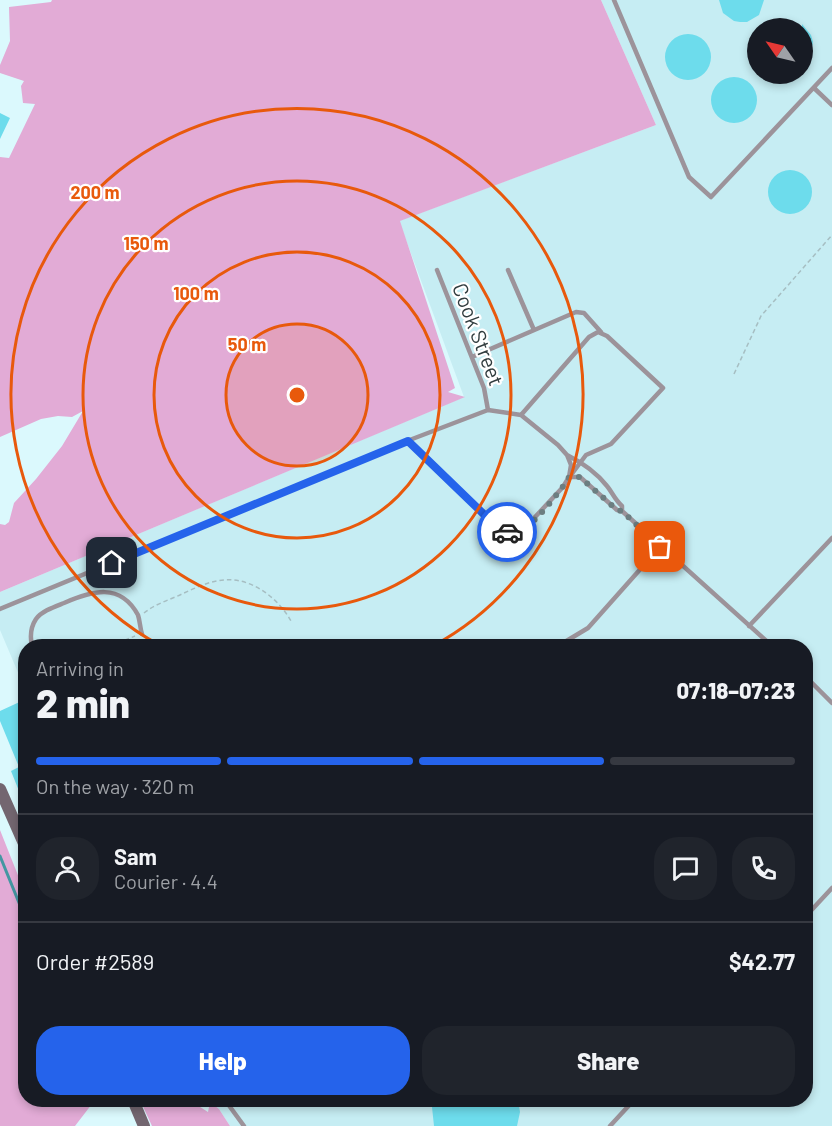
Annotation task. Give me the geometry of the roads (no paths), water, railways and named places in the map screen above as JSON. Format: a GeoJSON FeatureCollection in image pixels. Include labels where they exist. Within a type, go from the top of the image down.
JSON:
{"type":"FeatureCollection","features":[{"type":"Feature","properties":{"kind":"main road"},"geometry":{"type":"LineString","coordinates":[[0,789],[18,830]]}},
{"type":"Feature","properties":{"kind":"main road"},"geometry":{"type":"LineString","coordinates":[[136,1107],[144,1126]]}},
{"type":"Feature","properties":{"kind":"lane"},"geometry":{"type":"LineString","coordinates":[[614,0],[689,177],[711,197],[832,68]]}},
{"type":"Feature","properties":{"kind":"lane"},"geometry":{"type":"LineString","coordinates":[[814,88],[832,105]]}},
{"type":"Feature","properties":{"kind":"lane","name":"Cook Street"},"geometry":{"type":"LineString","coordinates":[[437,270],[484,388],[488,410]]}},
{"type":"Feature","properties":{"kind":"lane"},"geometry":{"type":"LineString","coordinates":[[508,270],[534,330]]}},
{"type":"Feature","properties":{"kind":"lane"},"geometry":{"type":"LineString","coordinates":[[408,441],[504,532],[514,534],[524,530],[563,487],[586,455],[610,444],[663,387],[602,334],[584,313],[576,312],[472,357]]}},
{"type":"Feature","properties":{"kind":"lane"},"geometry":{"type":"LineString","coordinates":[[521,415],[589,338],[598,332],[602,334]]}},
{"type":"Feature","properties":{"kind":"lane"},"geometry":{"type":"LineString","coordinates":[[0,609],[488,410],[521,415],[567,454],[581,462],[609,488],[615,500],[622,506],[622,511]]}},
{"type":"Feature","properties":{"kind":"lane"},"geometry":{"type":"LineString","coordinates":[[567,454],[571,465],[569,477]]}},
{"type":"Feature","properties":{"kind":"lane"},"geometry":{"type":"LineString","coordinates":[[569,477],[580,477],[617,510],[622,511],[764,639]]}},
{"type":"Feature","properties":{"kind":"lane"},"geometry":{"type":"LineString","coordinates":[[749,626],[832,538]]}},
{"type":"Feature","properties":{"kind":"lane"},"geometry":{"type":"LineString","coordinates":[[572,639],[594,621],[660,547]]}},
{"type":"Feature","properties":{"kind":"lane"},"geometry":{"type":"LineString","coordinates":[[30,639],[36,619],[52,608],[93,592],[105,591],[127,600],[138,617],[142,634]]}},
{"type":"Feature","properties":{"kind":"lane"},"geometry":{"type":"LineString","coordinates":[[813,684],[832,703]]}},
{"type":"Feature","properties":{"kind":"lane"},"geometry":{"type":"LineString","coordinates":[[813,908],[832,888]]}},
{"type":"Feature","properties":{"kind":"lane"},"geometry":{"type":"LineString","coordinates":[[230,1107],[244,1126]]}},
{"type":"Feature","properties":{"kind":"lane"},"geometry":{"type":"LineString","coordinates":[[610,1126],[628,1107]]}},
{"type":"Feature","properties":{"kind":"waterway"},"geometry":{"type":"LineString","coordinates":[[0,856],[18,900]]}}]}
